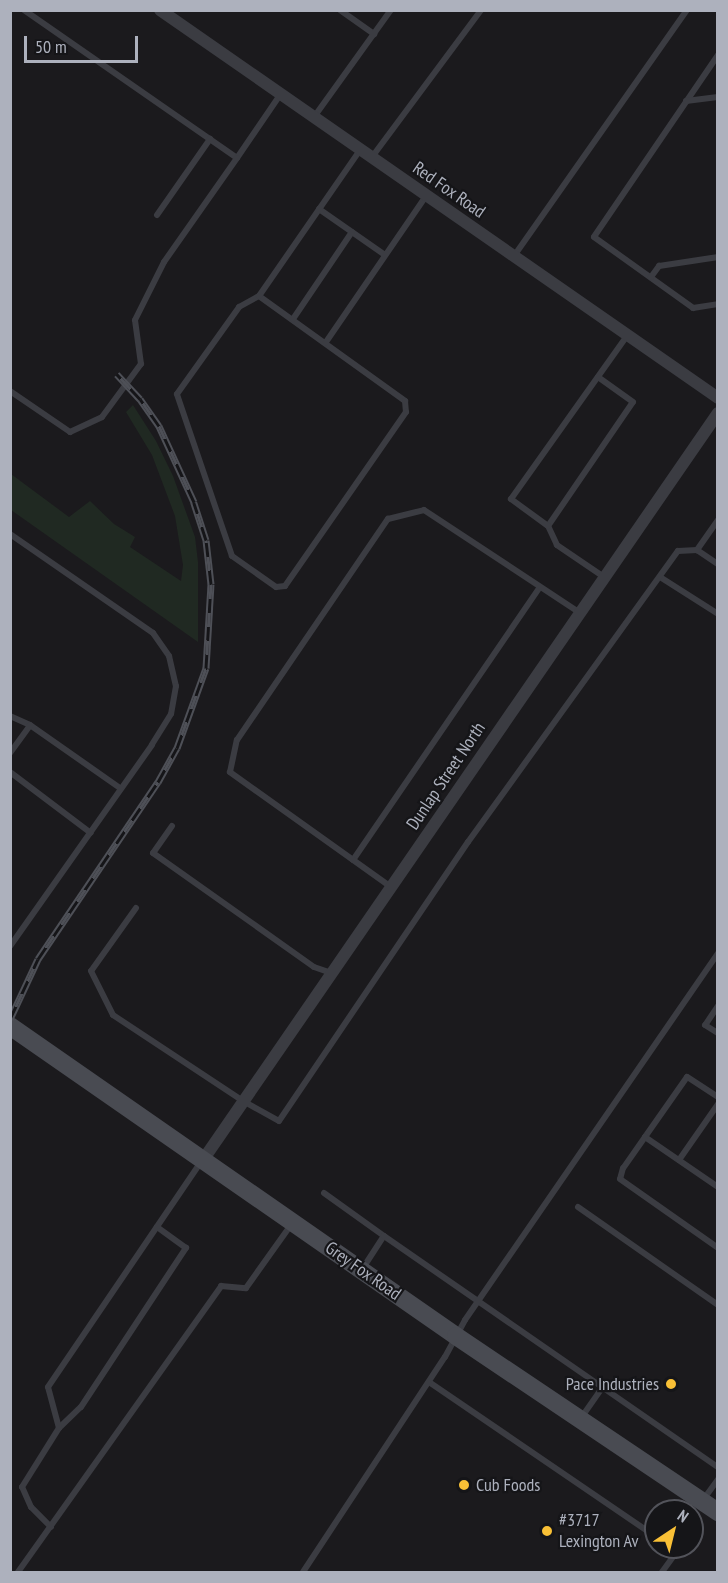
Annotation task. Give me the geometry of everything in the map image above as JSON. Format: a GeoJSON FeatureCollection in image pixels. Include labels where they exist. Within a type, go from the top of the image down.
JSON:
{"type":"FeatureCollection","features":[{"type":"Feature","properties":{"kind":"street","name":"Red Fox Road"},"geometry":{"type":"LineString","coordinates":[[160,10],[717,398]]}},
{"type":"Feature","properties":{"kind":"street","name":"Dunlap Street North"},"geometry":{"type":"LineString","coordinates":[[202,1160],[717,413]]}},
{"type":"Feature","properties":{"kind":"street","name":"Grey Fox Road"},"geometry":{"type":"LineString","coordinates":[[10,1026],[456,1336],[709,1507]]}},
{"type":"Feature","properties":{"kind":"lane"},"geometry":{"type":"LineString","coordinates":[[24,10],[237,158]]}},
{"type":"Feature","properties":{"kind":"lane"},"geometry":{"type":"LineString","coordinates":[[340,10],[374,34]]}},
{"type":"Feature","properties":{"kind":"lane"},"geometry":{"type":"LineString","coordinates":[[314,118],[391,10]]}},
{"type":"Feature","properties":{"kind":"lane"},"geometry":{"type":"LineString","coordinates":[[372,158],[481,10]]}},
{"type":"Feature","properties":{"kind":"lane"},"geometry":{"type":"LineString","coordinates":[[514,256],[687,10]]}},
{"type":"Feature","properties":{"kind":"lane"},"geometry":{"type":"LineString","coordinates":[[717,55],[594,237],[693,308],[717,304]]}},
{"type":"Feature","properties":{"kind":"lane"},"geometry":{"type":"LineString","coordinates":[[10,391],[70,432],[102,417],[141,364],[135,320],[164,262],[280,95]]}},
{"type":"Feature","properties":{"kind":"lane"},"geometry":{"type":"LineString","coordinates":[[686,101],[717,97]]}},
{"type":"Feature","properties":{"kind":"lane"},"geometry":{"type":"LineString","coordinates":[[157,215],[210,139]]}},
{"type":"Feature","properties":{"kind":"lane"},"geometry":{"type":"LineString","coordinates":[[259,296],[405,401],[406,412],[285,586],[276,586],[232,556],[177,394],[239,307],[259,296],[360,150]]}},
{"type":"Feature","properties":{"kind":"lane"},"geometry":{"type":"LineString","coordinates":[[326,342],[426,196]]}},
{"type":"Feature","properties":{"kind":"lane"},"geometry":{"type":"LineString","coordinates":[[319,209],[385,255]]}},
{"type":"Feature","properties":{"kind":"lane"},"geometry":{"type":"LineString","coordinates":[[292,319],[351,232]]}},
{"type":"Feature","properties":{"kind":"lane"},"geometry":{"type":"LineString","coordinates":[[651,277],[659,266],[717,257]]}},
{"type":"Feature","properties":{"kind":"lane"},"geometry":{"type":"LineString","coordinates":[[604,577],[557,545],[548,526],[511,499],[627,336]]}},
{"type":"Feature","properties":{"kind":"lane"},"geometry":{"type":"LineString","coordinates":[[548,526],[633,402],[597,377]]}},
{"type":"Feature","properties":{"kind":"lane"},"geometry":{"type":"LineString","coordinates":[[391,887],[230,772],[237,740],[388,519],[424,510],[580,613]]}},
{"type":"Feature","properties":{"kind":"lane"},"geometry":{"type":"LineString","coordinates":[[697,550],[717,520]]}},
{"type":"Feature","properties":{"kind":"lane"},"geometry":{"type":"LineString","coordinates":[[10,534],[153,633],[169,656],[176,686],[171,714],[91,833],[10,946]]}},
{"type":"Feature","properties":{"kind":"lane"},"geometry":{"type":"LineString","coordinates":[[136,908],[91,971],[113,1015],[243,1101],[279,1121],[468,842],[678,551],[697,550],[717,564]]}},
{"type":"Feature","properties":{"kind":"lane"},"geometry":{"type":"LineString","coordinates":[[660,577],[717,614]]}},
{"type":"Feature","properties":{"kind":"lane"},"geometry":{"type":"LineString","coordinates":[[353,860],[540,587]]}},
{"type":"Feature","properties":{"kind":"lane"},"geometry":{"type":"LineString","coordinates":[[10,716],[30,726],[120,788]]}},
{"type":"Feature","properties":{"kind":"lane"},"geometry":{"type":"LineString","coordinates":[[10,753],[30,726]]}},
{"type":"Feature","properties":{"kind":"lane"},"geometry":{"type":"LineString","coordinates":[[10,772],[91,833]]}},
{"type":"Feature","properties":{"kind":"lane"},"geometry":{"type":"LineString","coordinates":[[172,826],[153,853],[314,967],[331,973]]}},
{"type":"Feature","properties":{"kind":"lane"},"geometry":{"type":"LineString","coordinates":[[303,1572],[429,1382],[478,1300],[717,953]]}},
{"type":"Feature","properties":{"kind":"lane"},"geometry":{"type":"LineString","coordinates":[[717,1006],[705,1025],[717,1034]]}},
{"type":"Feature","properties":{"kind":"lane"},"geometry":{"type":"LineString","coordinates":[[717,1097],[687,1077],[621,1171],[620,1179],[717,1248]]}},
{"type":"Feature","properties":{"kind":"lane"},"geometry":{"type":"LineString","coordinates":[[679,1160],[717,1104]]}},
{"type":"Feature","properties":{"kind":"lane"},"geometry":{"type":"LineString","coordinates":[[645,1137],[717,1187]]}},
{"type":"Feature","properties":{"kind":"lane"},"geometry":{"type":"LineString","coordinates":[[59,1428],[48,1387],[202,1160]]}},
{"type":"Feature","properties":{"kind":"lane"},"geometry":{"type":"LineString","coordinates":[[324,1193],[717,1467]]}},
{"type":"Feature","properties":{"kind":"lane"},"geometry":{"type":"LineString","coordinates":[[578,1207],[717,1305]]}},
{"type":"Feature","properties":{"kind":"lane"},"geometry":{"type":"LineString","coordinates":[[18,1572],[220,1286],[246,1288],[293,1222]]}},
{"type":"Feature","properties":{"kind":"lane"},"geometry":{"type":"LineString","coordinates":[[51,1527],[31,1508],[22,1487],[59,1428],[81,1407],[186,1248],[157,1227]]}},
{"type":"Feature","properties":{"kind":"lane"},"geometry":{"type":"LineString","coordinates":[[362,1270],[384,1236]]}},
{"type":"Feature","properties":{"kind":"lane"},"geometry":{"type":"LineString","coordinates":[[429,1382],[644,1529]]}},
{"type":"Feature","properties":{"kind":"lane"},"geometry":{"type":"LineString","coordinates":[[579,1420],[603,1387]]}},
{"type":"Feature","properties":{"kind":"lane"},"geometry":{"type":"LineString","coordinates":[[709,1507],[717,1479]]}},
{"type":"Feature","properties":{"kind":"lane"},"geometry":{"type":"LineString","coordinates":[[662,1572],[671,1559]]}},
{"type":"Feature","properties":{"kind":"shaded area"},"geometry":{"type":"Polygon","coordinates":[[[133,405],[156,441],[173,476],[195,537],[198,562],[198,642],[11,510],[11,474],[69,517],[90,501],[114,524],[135,537],[130,547],[181,581],[183,565],[175,516],[152,455],[126,412],[133,405]]]}},
{"type":"Feature","properties":{"kind":"railway"},"geometry":{"type":"LineString","coordinates":[[10,1019],[38,959],[158,782],[177,748],[206,668],[211,584],[206,540],[194,502],[159,426],[140,399],[117,374]]}},
{"type":"Feature","properties":{"kind":"place","name":"Pace Industries"},"geometry":{"type":"Point","coordinates":[671,1384]}},
{"type":"Feature","properties":{"kind":"place","name":"Cub Foods"},"geometry":{"type":"Point","coordinates":[464,1485]}},
{"type":"Feature","properties":{"kind":"place","name":"#3717 Lexington Av"},"geometry":{"type":"Point","coordinates":[547,1531]}}]}
